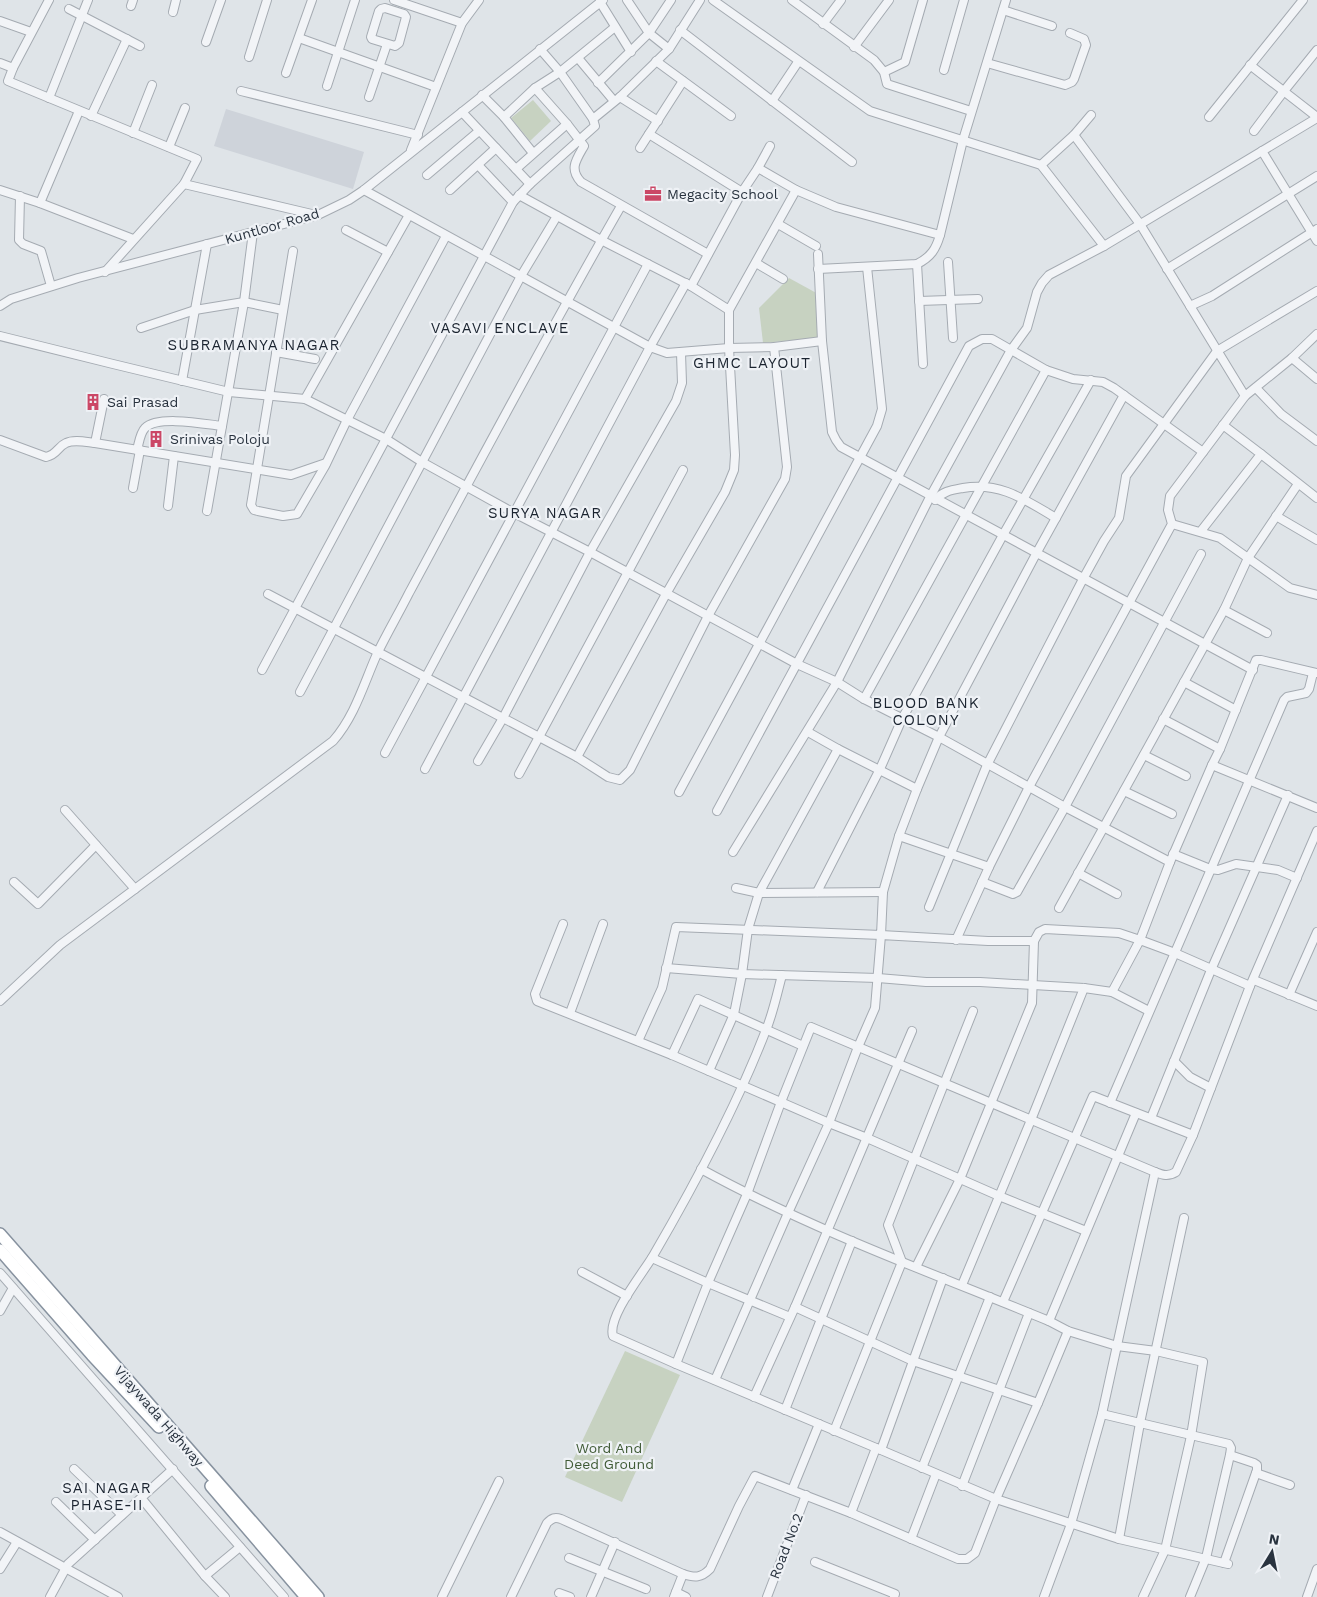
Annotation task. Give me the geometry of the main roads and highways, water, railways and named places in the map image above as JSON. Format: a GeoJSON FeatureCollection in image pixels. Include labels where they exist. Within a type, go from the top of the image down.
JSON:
{"type":"FeatureCollection","features":[{"type":"Feature","properties":{"kind":"highway","name":"Vijaywada Highway"},"geometry":{"type":"LineString","coordinates":[[0,1234],[318,1597]]}},
{"type":"Feature","properties":{"kind":"highway","name":"Vijaywada Highway"},"geometry":{"type":"LineString","coordinates":[[0,1250],[92,1355],[187,1458],[306,1597]]}},
{"type":"Feature","properties":{"kind":"place","name":"Megacity School"},"geometry":{"type":"Point","coordinates":[653,194]}},
{"type":"Feature","properties":{"kind":"place","name":"Sai Prasad"},"geometry":{"type":"Point","coordinates":[93,402]}},
{"type":"Feature","properties":{"kind":"place","name":"Srinivas Poloju"},"geometry":{"type":"Point","coordinates":[156,439]}},
{"type":"Feature","properties":{"kind":"district","name":"VASAVI ENCLAVE"},"geometry":{"type":"Point","coordinates":[500,328]}},
{"type":"Feature","properties":{"kind":"district","name":"SUBRAMANYA NAGAR"},"geometry":{"type":"Point","coordinates":[254,345]}},
{"type":"Feature","properties":{"kind":"district","name":"GHMC LAYOUT"},"geometry":{"type":"Point","coordinates":[752,363]}},
{"type":"Feature","properties":{"kind":"district","name":"SURYA NAGAR"},"geometry":{"type":"Point","coordinates":[545,513]}},
{"type":"Feature","properties":{"kind":"district","name":"BLOOD BANK COLONY"},"geometry":{"type":"Point","coordinates":[926,712]}},
{"type":"Feature","properties":{"kind":"district","name":"SAI NAGAR PHASE-II"},"geometry":{"type":"Point","coordinates":[107,1496]}},
{"type":"Feature","properties":{"kind":"park label","name":"Word And Deed Ground"},"geometry":{"type":"Point","coordinates":[609,1456]}}]}
